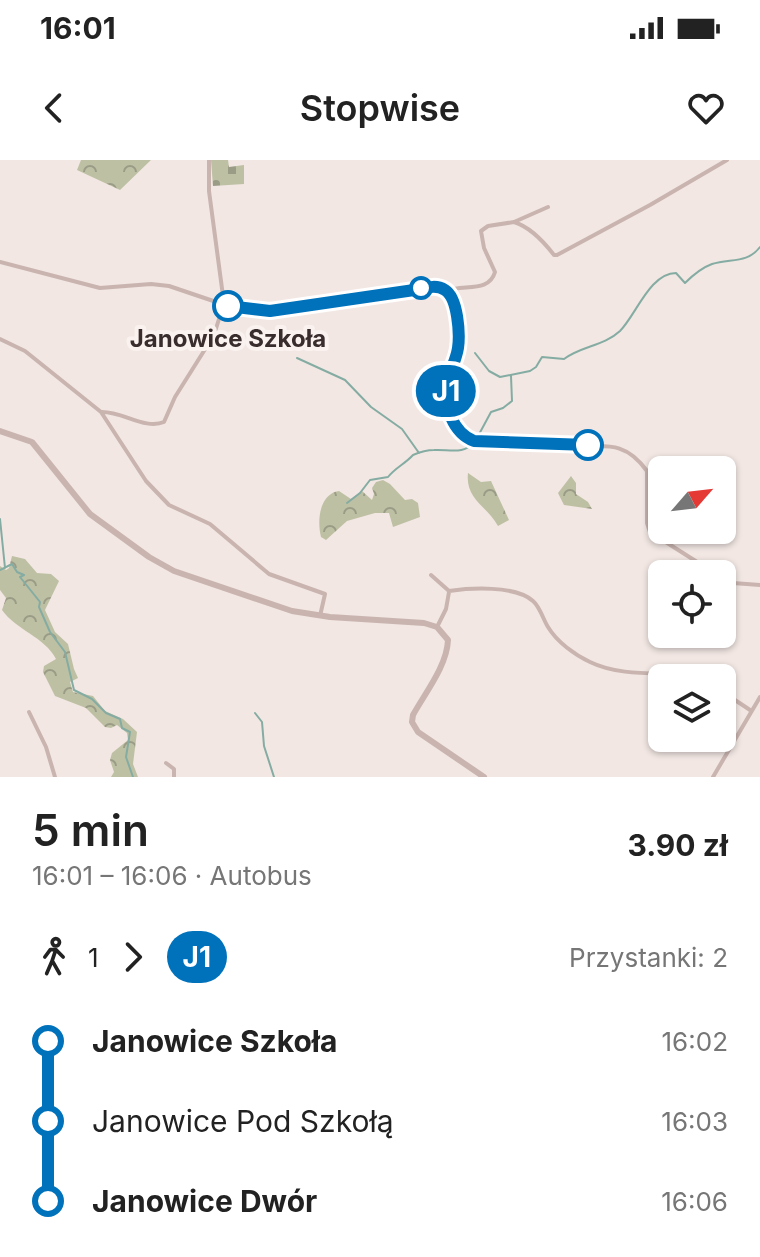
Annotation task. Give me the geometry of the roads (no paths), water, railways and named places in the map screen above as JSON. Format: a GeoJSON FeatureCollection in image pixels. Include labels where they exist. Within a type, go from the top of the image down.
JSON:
{"type":"FeatureCollection","features":[{"type":"Feature","properties":{"kind":"street"},"geometry":{"type":"LineString","coordinates":[[101,412],[116,412],[155,425],[164,422],[175,397],[214,335],[223,296],[209,191],[209,160]]}},
{"type":"Feature","properties":{"kind":"street"},"geometry":{"type":"LineString","coordinates":[[514,222],[542,239],[557,255],[727,160]]}},
{"type":"Feature","properties":{"kind":"street"},"geometry":{"type":"LineString","coordinates":[[446,291],[491,283],[495,272],[484,248],[481,231],[488,226],[514,222],[548,207]]}},
{"type":"Feature","properties":{"kind":"street"},"geometry":{"type":"LineString","coordinates":[[0,262],[100,288],[151,284],[181,288],[222,305],[270,311],[434,287],[446,291],[458,319],[459,343],[446,387],[446,400],[460,432],[474,441],[602,445],[625,450],[647,471],[647,523],[650,532],[694,560]]}},
{"type":"Feature","properties":{"kind":"street"},"geometry":{"type":"LineString","coordinates":[[0,339],[25,351],[101,412],[146,481],[169,505],[210,524],[269,574],[325,594],[320,616]]}},
{"type":"Feature","properties":{"kind":"street"},"geometry":{"type":"LineString","coordinates":[[0,345],[11,345]]}},
{"type":"Feature","properties":{"kind":"street"},"geometry":{"type":"LineString","coordinates":[[0,431],[32,442],[90,514],[164,566],[273,605],[320,616],[417,622],[437,627],[448,640],[448,646],[412,722],[418,732],[484,777]]}},
{"type":"Feature","properties":{"kind":"street"},"geometry":{"type":"LineString","coordinates":[[431,575],[449,591],[486,589],[529,598],[537,605],[557,640],[593,664],[648,672]]}},
{"type":"Feature","properties":{"kind":"street"},"geometry":{"type":"LineString","coordinates":[[736,583],[760,585]]}},
{"type":"Feature","properties":{"kind":"street"},"geometry":{"type":"LineString","coordinates":[[437,627],[446,609],[449,591]]}},
{"type":"Feature","properties":{"kind":"street"},"geometry":{"type":"LineString","coordinates":[[713,777],[760,697]]}},
{"type":"Feature","properties":{"kind":"street"},"geometry":{"type":"LineString","coordinates":[[736,701],[750,710]]}},
{"type":"Feature","properties":{"kind":"street"},"geometry":{"type":"LineString","coordinates":[[29,712],[46,747],[55,777]]}},
{"type":"Feature","properties":{"kind":"street"},"geometry":{"type":"LineString","coordinates":[[166,763],[174,769],[174,777]]}},
{"type":"Feature","properties":{"kind":"waterway"},"geometry":{"type":"LineString","coordinates":[[475,353],[489,371],[500,377],[530,371],[542,357],[564,359],[620,331],[651,287],[667,275],[676,273],[685,283],[708,266],[750,256],[760,247]]}},
{"type":"Feature","properties":{"kind":"waterway"},"geometry":{"type":"LineString","coordinates":[[297,358],[345,380],[371,407],[402,429],[419,453]]}},
{"type":"Feature","properties":{"kind":"waterway"},"geometry":{"type":"LineString","coordinates":[[477,438],[491,412],[512,401],[511,376]]}},
{"type":"Feature","properties":{"kind":"waterway"},"geometry":{"type":"LineString","coordinates":[[347,503],[370,480],[388,477],[413,455],[429,450],[466,449],[474,442]]}},
{"type":"Feature","properties":{"kind":"waterway"},"geometry":{"type":"LineString","coordinates":[[0,519],[5,568]]}},
{"type":"Feature","properties":{"kind":"waterway"},"geometry":{"type":"LineString","coordinates":[[0,570],[12,564],[17,572],[24,575],[20,577],[40,602],[39,607],[50,632],[65,652],[74,690],[120,719],[122,728],[130,732],[126,757],[133,777]]}},
{"type":"Feature","properties":{"kind":"waterway"},"geometry":{"type":"LineString","coordinates":[[255,713],[262,722],[264,746],[274,777]]}},
{"type":"Feature","properties":{"kind":"place","name":"Janowice Szkoła"},"geometry":{"type":"Point","coordinates":[228,306]}}]}
